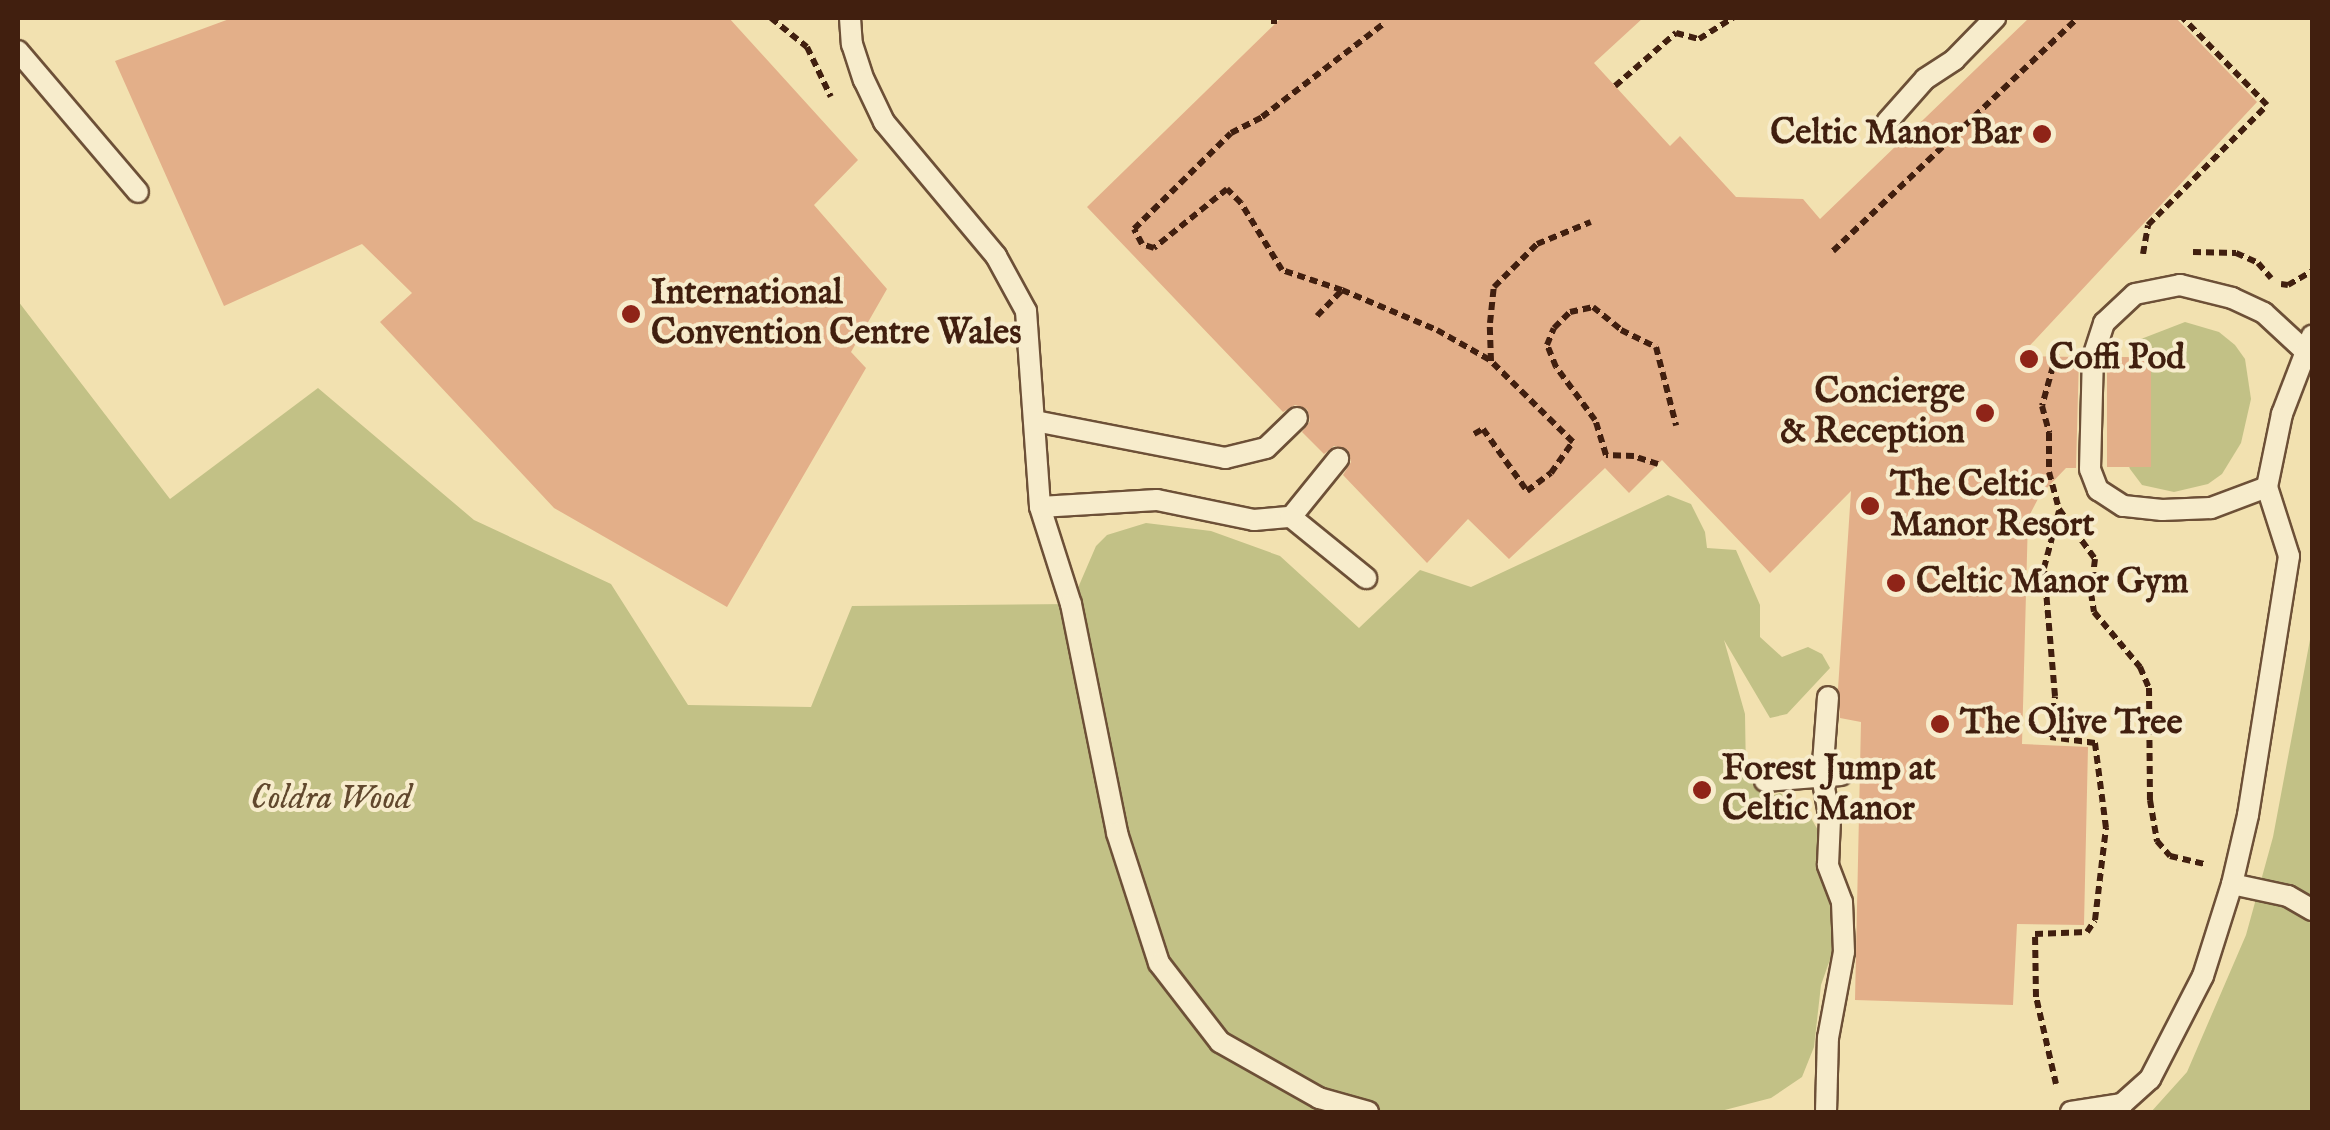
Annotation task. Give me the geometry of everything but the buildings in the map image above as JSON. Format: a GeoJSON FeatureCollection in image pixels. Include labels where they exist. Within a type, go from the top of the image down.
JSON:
{"type":"FeatureCollection","features":[{"type":"Feature","properties":{"kind":"lane"},"geometry":{"type":"LineString","coordinates":[[850,18],[864,80],[884,122],[972,226],[1016,288],[1026,311],[1040,507],[1071,604],[1117,833],[1158,964],[1220,1042],[1319,1098],[1368,1112]]}},
{"type":"Feature","properties":{"kind":"lane"},"geometry":{"type":"LineString","coordinates":[[1887,122],[1924,80],[1954,60],[1994,18]]}},
{"type":"Feature","properties":{"kind":"lane"},"geometry":{"type":"LineString","coordinates":[[18,51],[138,192]]}},
{"type":"Feature","properties":{"kind":"lane"},"geometry":{"type":"LineString","coordinates":[[2067,1106],[2120,1108],[2150,1079],[2203,976],[2234,877],[2289,556],[2267,487],[2282,414],[2308,343],[2264,313],[2232,298],[2180,285],[2135,294],[2104,323],[2094,357],[2090,469],[2098,490],[2123,506],[2162,510],[2211,508],[2267,487]]}},
{"type":"Feature","properties":{"kind":"lane"},"geometry":{"type":"LineString","coordinates":[[1035,421],[1225,458],[1266,448],[1298,418]]}},
{"type":"Feature","properties":{"kind":"lane"},"geometry":{"type":"LineString","coordinates":[[1290,517],[1338,459]]}},
{"type":"Feature","properties":{"kind":"lane"},"geometry":{"type":"LineString","coordinates":[[1040,507],[1157,500],[1254,520],[1290,517],[1366,578]]}},
{"type":"Feature","properties":{"kind":"lane"},"geometry":{"type":"LineString","coordinates":[[1826,1112],[1828,1038],[1844,952],[1842,902],[1828,865],[1832,776],[1828,698]]}},
{"type":"Feature","properties":{"kind":"lane"},"geometry":{"type":"LineString","coordinates":[[1765,781],[1832,776]]}},
{"type":"Feature","properties":{"kind":"lane"},"geometry":{"type":"LineString","coordinates":[[2234,877],[2288,896],[2312,910]]}},
{"type":"Feature","properties":{"kind":"path"},"geometry":{"type":"LineString","coordinates":[[1615,86],[1676,33],[1699,39],[1732,18]]}},
{"type":"Feature","properties":{"kind":"path"},"geometry":{"type":"LineString","coordinates":[[1833,252],[2078,18]]}},
{"type":"Feature","properties":{"kind":"path"},"geometry":{"type":"LineString","coordinates":[[2143,254],[2148,226],[2267,104],[2183,18]]}},
{"type":"Feature","properties":{"kind":"path"},"geometry":{"type":"LineString","coordinates":[[1383,24],[1262,117],[1231,133],[1134,229],[1142,244],[1154,248],[1227,189],[1282,270],[1342,290],[1437,330],[1492,361],[1573,442],[1551,473],[1527,490],[1483,429],[1474,434]]}},
{"type":"Feature","properties":{"kind":"path"},"geometry":{"type":"LineString","coordinates":[[1492,361],[1494,288],[1537,244],[1591,222]]}},
{"type":"Feature","properties":{"kind":"path"},"geometry":{"type":"LineString","coordinates":[[1316,316],[1342,290]]}},
{"type":"Feature","properties":{"kind":"path"},"geometry":{"type":"LineString","coordinates":[[1658,464],[1634,456],[1606,455],[1595,420],[1556,367],[1547,346],[1554,328],[1570,312],[1593,306],[1621,330],[1656,348],[1676,425]]}},
{"type":"Feature","properties":{"kind":"path"},"geometry":{"type":"LineString","coordinates":[[2042,406],[2048,433],[2049,472],[2059,510],[2095,559],[2091,593],[2094,612],[2140,667],[2149,688],[2150,800],[2157,842],[2170,856],[2234,877]]}},
{"type":"Feature","properties":{"kind":"path"},"geometry":{"type":"LineString","coordinates":[[2059,510],[2044,568],[2055,696],[2050,737],[2094,743],[2106,828],[2095,920],[2087,932],[2034,934],[2036,997],[2046,1047],[2067,1106]]}},
{"type":"Feature","properties":{"kind":"green space","name":"Coldra Wood"},"geometry":{"type":"Polygon","coordinates":[[[18,301],[170,499],[318,388],[474,520],[611,584],[688,705],[811,707],[852,606],[1071,604],[1096,546],[1107,535],[1146,523],[1211,531],[1280,556],[1359,628],[1420,570],[1471,587],[1668,495],[1691,504],[1705,532],[1707,548],[1736,550],[1760,605],[1760,637],[1782,657],[1808,647],[1822,654],[1830,668],[1787,714],[1770,718],[1724,640],[1745,714],[1746,775],[1765,798],[1780,793],[1804,806],[1826,844],[1840,931],[1821,985],[1814,1047],[1802,1077],[1771,1098],[1717,1112],[18,1112],[18,301]]]}},
{"type":"Feature","properties":{"kind":"green space"},"geometry":{"type":"Polygon","coordinates":[[[2185,322],[2219,332],[2235,345],[2245,359],[2251,399],[2241,443],[2222,474],[2208,484],[2174,492],[2142,485],[2125,457],[2129,361],[2141,339],[2185,322]]]}},
{"type":"Feature","properties":{"kind":"green space"},"geometry":{"type":"Polygon","coordinates":[[[2312,629],[2312,1112],[2151,1112],[2187,1072],[2246,935],[2273,837],[2312,629]]]}},
{"type":"Feature","properties":{"kind":"place","name":"Celtic Manor Bar"},"geometry":{"type":"Point","coordinates":[2042,134]}},
{"type":"Feature","properties":{"kind":"place","name":"International Convention Centre Wales"},"geometry":{"type":"Point","coordinates":[631,314]}},
{"type":"Feature","properties":{"kind":"place","name":"Coffi Pod"},"geometry":{"type":"Point","coordinates":[2029,359]}},
{"type":"Feature","properties":{"kind":"place","name":"Concierge & Reception"},"geometry":{"type":"Point","coordinates":[1985,413]}},
{"type":"Feature","properties":{"kind":"place","name":"The Celtic Manor Resort"},"geometry":{"type":"Point","coordinates":[1870,506]}},
{"type":"Feature","properties":{"kind":"place","name":"Celtic Manor Gym"},"geometry":{"type":"Point","coordinates":[1896,583]}},
{"type":"Feature","properties":{"kind":"place","name":"The Olive Tree"},"geometry":{"type":"Point","coordinates":[1940,724]}},
{"type":"Feature","properties":{"kind":"place","name":"Forest Jump at Celtic Manor"},"geometry":{"type":"Point","coordinates":[1702,790]}}]}
